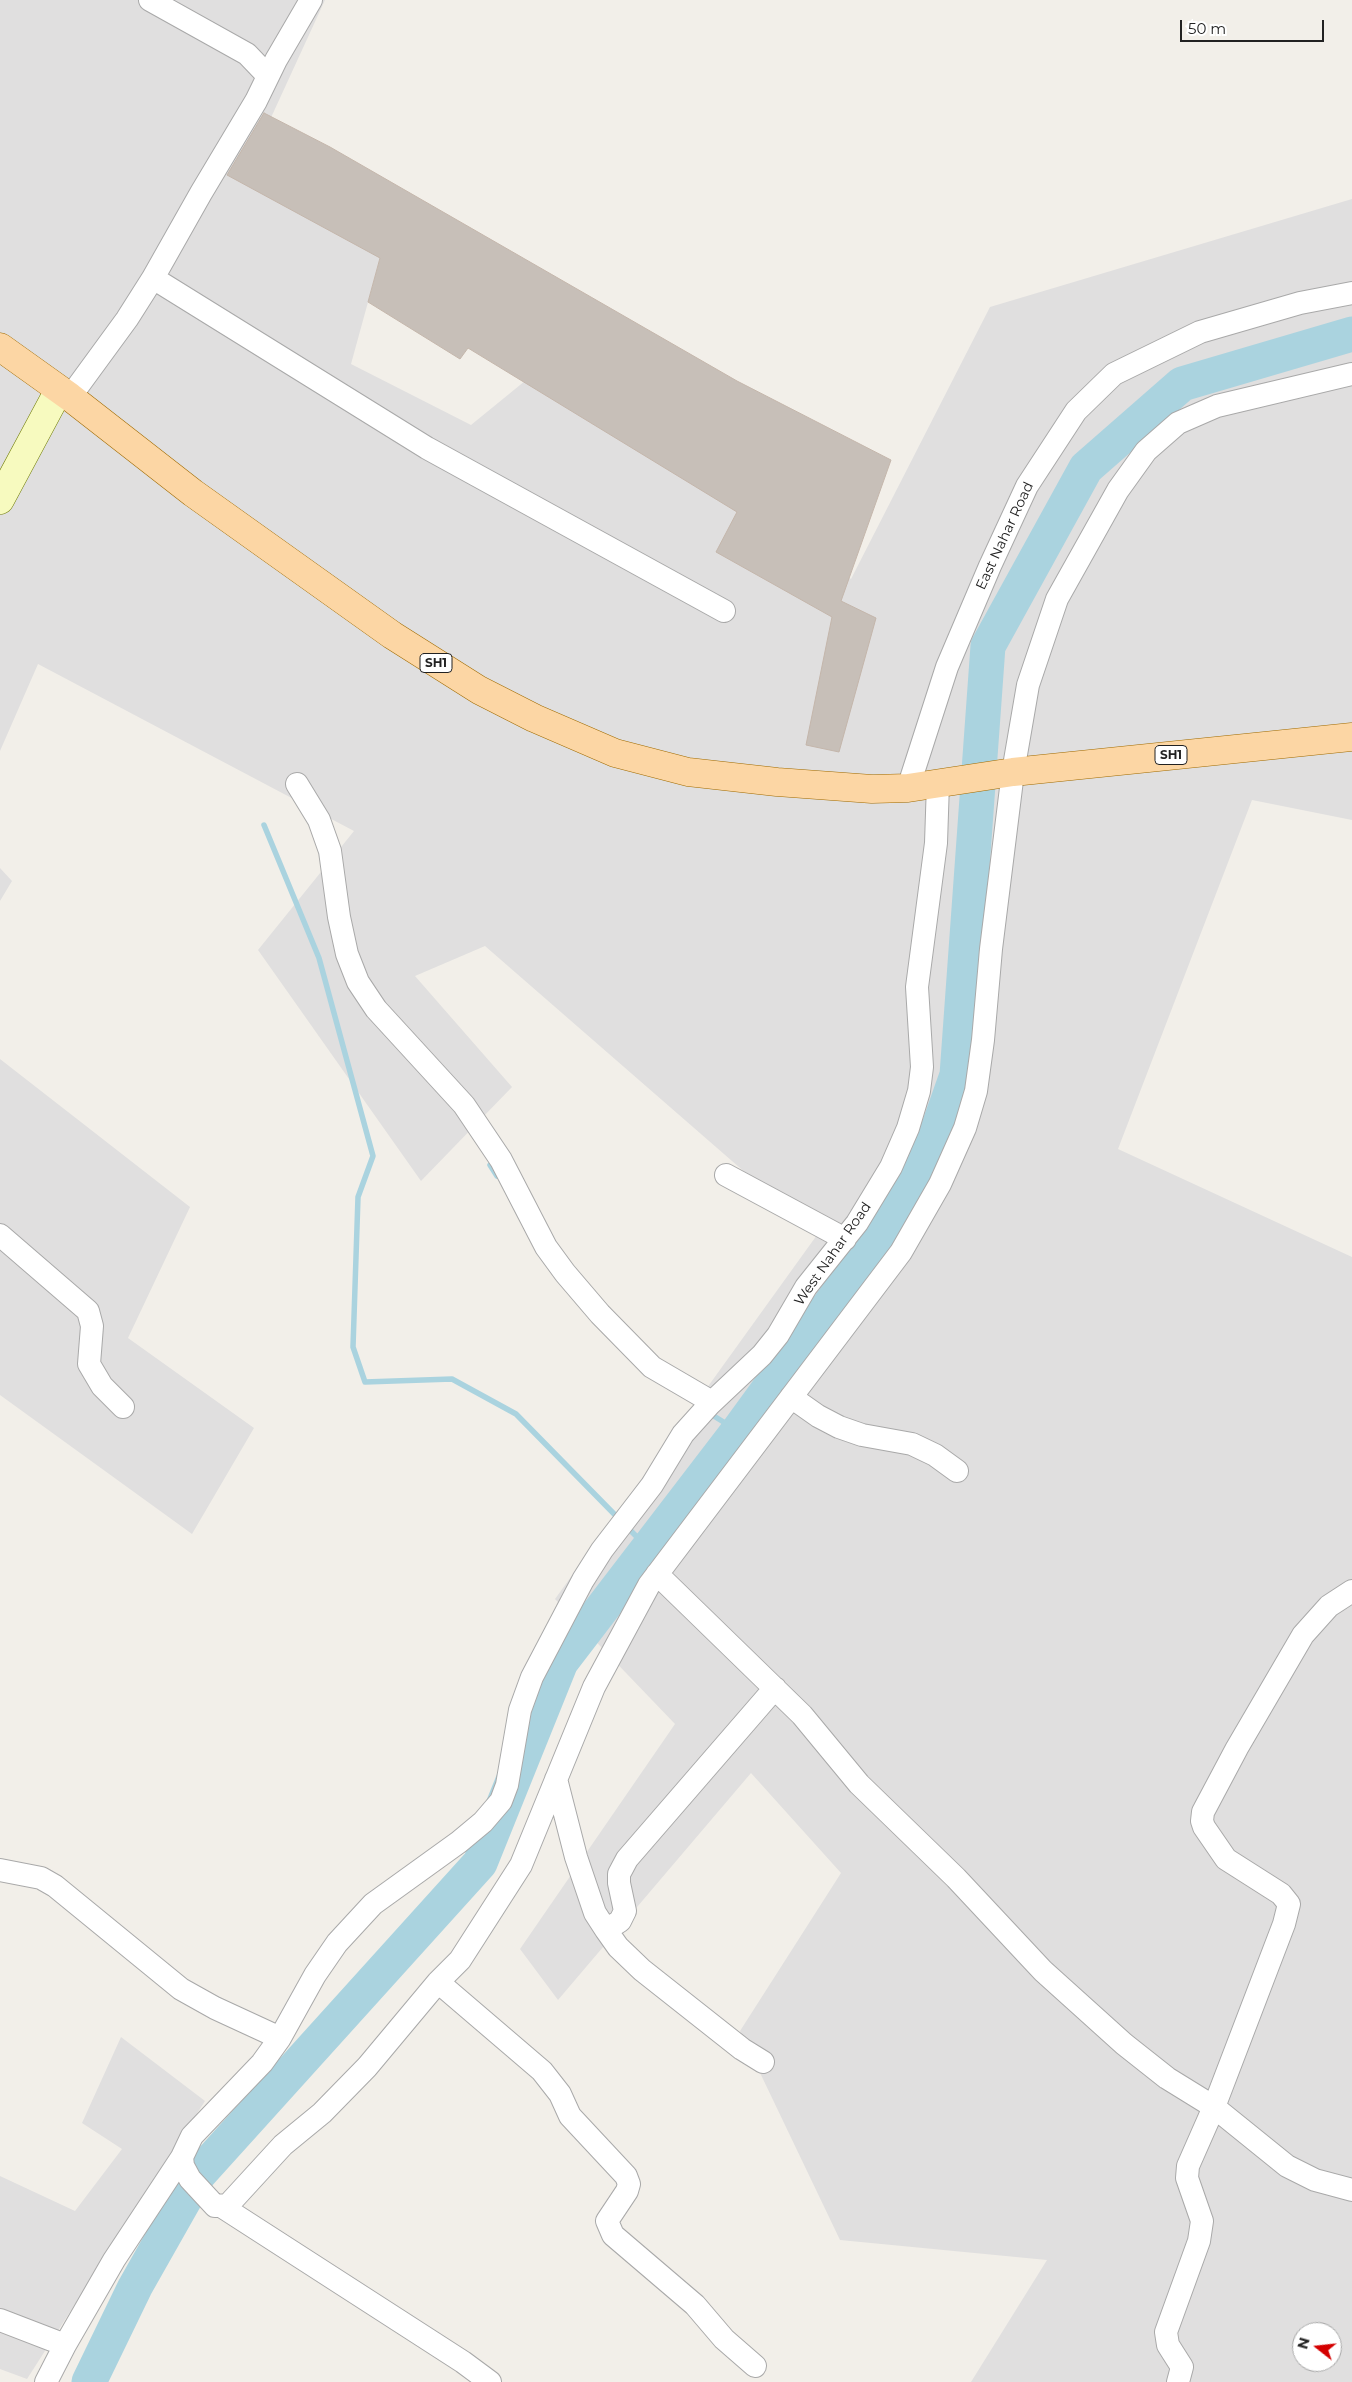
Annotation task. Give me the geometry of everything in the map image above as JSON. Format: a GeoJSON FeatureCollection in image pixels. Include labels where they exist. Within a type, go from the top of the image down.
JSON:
{"type":"FeatureCollection","features":[{"type":"Feature","properties":{"kind":"main road","name":"SH1"},"geometry":{"type":"LineString","coordinates":[[0,347],[193,493],[392,635],[479,690],[534,718],[615,753],[688,772],[786,783],[872,789],[908,788],[1001,774],[1352,737]]}},
{"type":"Feature","properties":{"kind":"main road"},"geometry":{"type":"LineString","coordinates":[[0,500],[64,394]]}},
{"type":"Feature","properties":{"kind":"street"},"geometry":{"type":"LineString","coordinates":[[150,0],[233,45],[256,62],[268,76]]}},
{"type":"Feature","properties":{"kind":"street"},"geometry":{"type":"LineString","coordinates":[[64,394],[127,319],[256,101],[311,0]]}},
{"type":"Feature","properties":{"kind":"street"},"geometry":{"type":"LineString","coordinates":[[152,278],[427,448],[724,611]]}},
{"type":"Feature","properties":{"kind":"street","name":"East Nahar Road"},"geometry":{"type":"LineString","coordinates":[[908,788],[947,667],[990,566],[1027,486],[1076,411],[1114,374],[1200,332],[1300,303],[1352,293]]}},
{"type":"Feature","properties":{"kind":"street"},"geometry":{"type":"LineString","coordinates":[[215,2204],[228,2204],[283,2145],[322,2113],[367,2067],[438,1982],[460,1960],[521,1865],[594,1687],[649,1585],[901,1252],[940,1184],[966,1128],[976,1091],[983,1040],[1001,774],[1028,685],[1058,599],[1118,490],[1146,450],[1178,423],[1217,406],[1352,374]]}},
{"type":"Feature","properties":{"kind":"street","name":"West Nahar Road"},"geometry":{"type":"LineString","coordinates":[[46,2382],[114,2260],[182,2157],[192,2136],[262,2063],[280,2038],[315,1975],[337,1943],[372,1904],[459,1842],[483,1822],[501,1801],[507,1785],[520,1710],[532,1677],[583,1580],[602,1550],[652,1485],[683,1434],[711,1403],[762,1355],[778,1335],[806,1287],[857,1223],[891,1167],[908,1128],[919,1090],[922,1041],[917,986],[943,783]]}},
{"type":"Feature","properties":{"kind":"street"},"geometry":{"type":"LineString","coordinates":[[298,784],[319,820],[330,851],[339,918],[345,945],[362,989],[376,1009],[464,1106],[502,1160],[546,1247],[565,1273],[600,1314],[652,1367],[711,1403]]}},
{"type":"Feature","properties":{"kind":"street"},"geometry":{"type":"LineString","coordinates":[[726,1175],[845,1238]]}},
{"type":"Feature","properties":{"kind":"street"},"geometry":{"type":"LineString","coordinates":[[0,1235],[88,1311],[92,1326],[89,1364],[102,1386],[124,1407]]}},
{"type":"Feature","properties":{"kind":"street"},"geometry":{"type":"LineString","coordinates":[[791,1397],[839,1427],[862,1435],[912,1444],[935,1455],[957,1471]]}},
{"type":"Feature","properties":{"kind":"street"},"geometry":{"type":"LineString","coordinates":[[657,1574],[802,1715],[859,1784],[956,1878],[1043,1971],[1141,2059],[1214,2107],[1287,2166],[1315,2180],[1352,2190]]}},
{"type":"Feature","properties":{"kind":"street"},"geometry":{"type":"LineString","coordinates":[[1178,2382],[1182,2367],[1168,2345],[1166,2332],[1199,2241],[1202,2221],[1186,2172],[1214,2107],[1284,1924],[1289,1904],[1281,1894],[1226,1859],[1204,1827],[1202,1821],[1203,1812],[1237,1748],[1303,1634],[1329,1606],[1352,1591]]}},
{"type":"Feature","properties":{"kind":"street"},"geometry":{"type":"LineString","coordinates":[[606,1930],[620,1921],[625,1911],[625,1903],[619,1883],[620,1874],[627,1860],[775,1688]]}},
{"type":"Feature","properties":{"kind":"street"},"geometry":{"type":"LineString","coordinates":[[556,1779],[580,1872],[595,1913],[618,1947],[642,1970],[742,2049],[763,2062]]}},
{"type":"Feature","properties":{"kind":"street"},"geometry":{"type":"LineString","coordinates":[[0,1870],[41,1878],[55,1886],[181,1989],[215,2008],[280,2038]]}},
{"type":"Feature","properties":{"kind":"street"},"geometry":{"type":"LineString","coordinates":[[438,1982],[542,2071],[560,2094],[570,2116],[626,2176],[630,2184],[607,2221],[613,2235],[694,2305],[724,2339],[755,2366]]}},
{"type":"Feature","properties":{"kind":"street"},"geometry":{"type":"LineString","coordinates":[[182,2157],[183,2166],[190,2179],[215,2204],[464,2362],[490,2382]]}},
{"type":"Feature","properties":{"kind":"street"},"geometry":{"type":"LineString","coordinates":[[0,2320],[65,2345]]}},
{"type":"Feature","properties":{"kind":"shaded area"},"geometry":{"type":"Polygon","coordinates":[[[0,0],[325,0],[263,135],[387,233],[351,364],[471,425],[547,363],[851,579],[990,307],[1352,199],[1352,820],[1252,800],[1118,1149],[1352,1257],[1352,2382],[971,2382],[1047,2260],[840,2240],[740,2031],[841,1873],[751,1773],[558,2000],[520,1949],[675,1724],[555,1599],[817,1235],[485,946],[415,976],[512,1087],[421,1181],[258,950],[354,831],[38,664],[0,751],[0,0]]]}},
{"type":"Feature","properties":{"kind":"shaded area"},"geometry":{"type":"Polygon","coordinates":[[[0,868],[12,881],[0,901],[0,868]]]}},
{"type":"Feature","properties":{"kind":"shaded area"},"geometry":{"type":"Polygon","coordinates":[[[0,1059],[190,1207],[128,1338],[254,1428],[192,1534],[0,1395],[0,1059]]]}},
{"type":"Feature","properties":{"kind":"shaded area"},"geometry":{"type":"Polygon","coordinates":[[[121,2037],[205,2101],[27,2379],[0,2369],[0,2176],[75,2211],[122,2149],[82,2123],[121,2037]]]}},
{"type":"Feature","properties":{"kind":"building"},"geometry":{"type":"Polygon","coordinates":[[[264,113],[330,147],[737,381],[891,460],[841,601],[876,618],[839,752],[806,745],[832,617],[716,552],[737,512],[468,348],[460,359],[368,302],[380,258],[227,175],[264,113]]]}},
{"type":"Feature","properties":{"kind":"waterway"},"geometry":{"type":"LineString","coordinates":[[89,2382],[135,2287],[199,2174],[480,1863],[561,1662],[738,1431],[882,1233],[939,1126],[957,1075],[988,646],[1086,468],[1182,384],[1352,334]]}},
{"type":"Feature","properties":{"kind":"waterway"},"geometry":{"type":"LineString","coordinates":[[264,825],[319,958],[373,1156],[358,1197],[353,1347],[365,1382],[452,1379],[516,1414],[620,1520]]}},
{"type":"Feature","properties":{"kind":"waterway"},"geometry":{"type":"LineString","coordinates":[[490,1165],[497,1176]]}},
{"type":"Feature","properties":{"kind":"waterway"},"geometry":{"type":"LineString","coordinates":[[709,1413],[738,1431]]}},
{"type":"Feature","properties":{"kind":"waterway"},"geometry":{"type":"LineString","coordinates":[[626,1526],[648,1548]]}}]}
